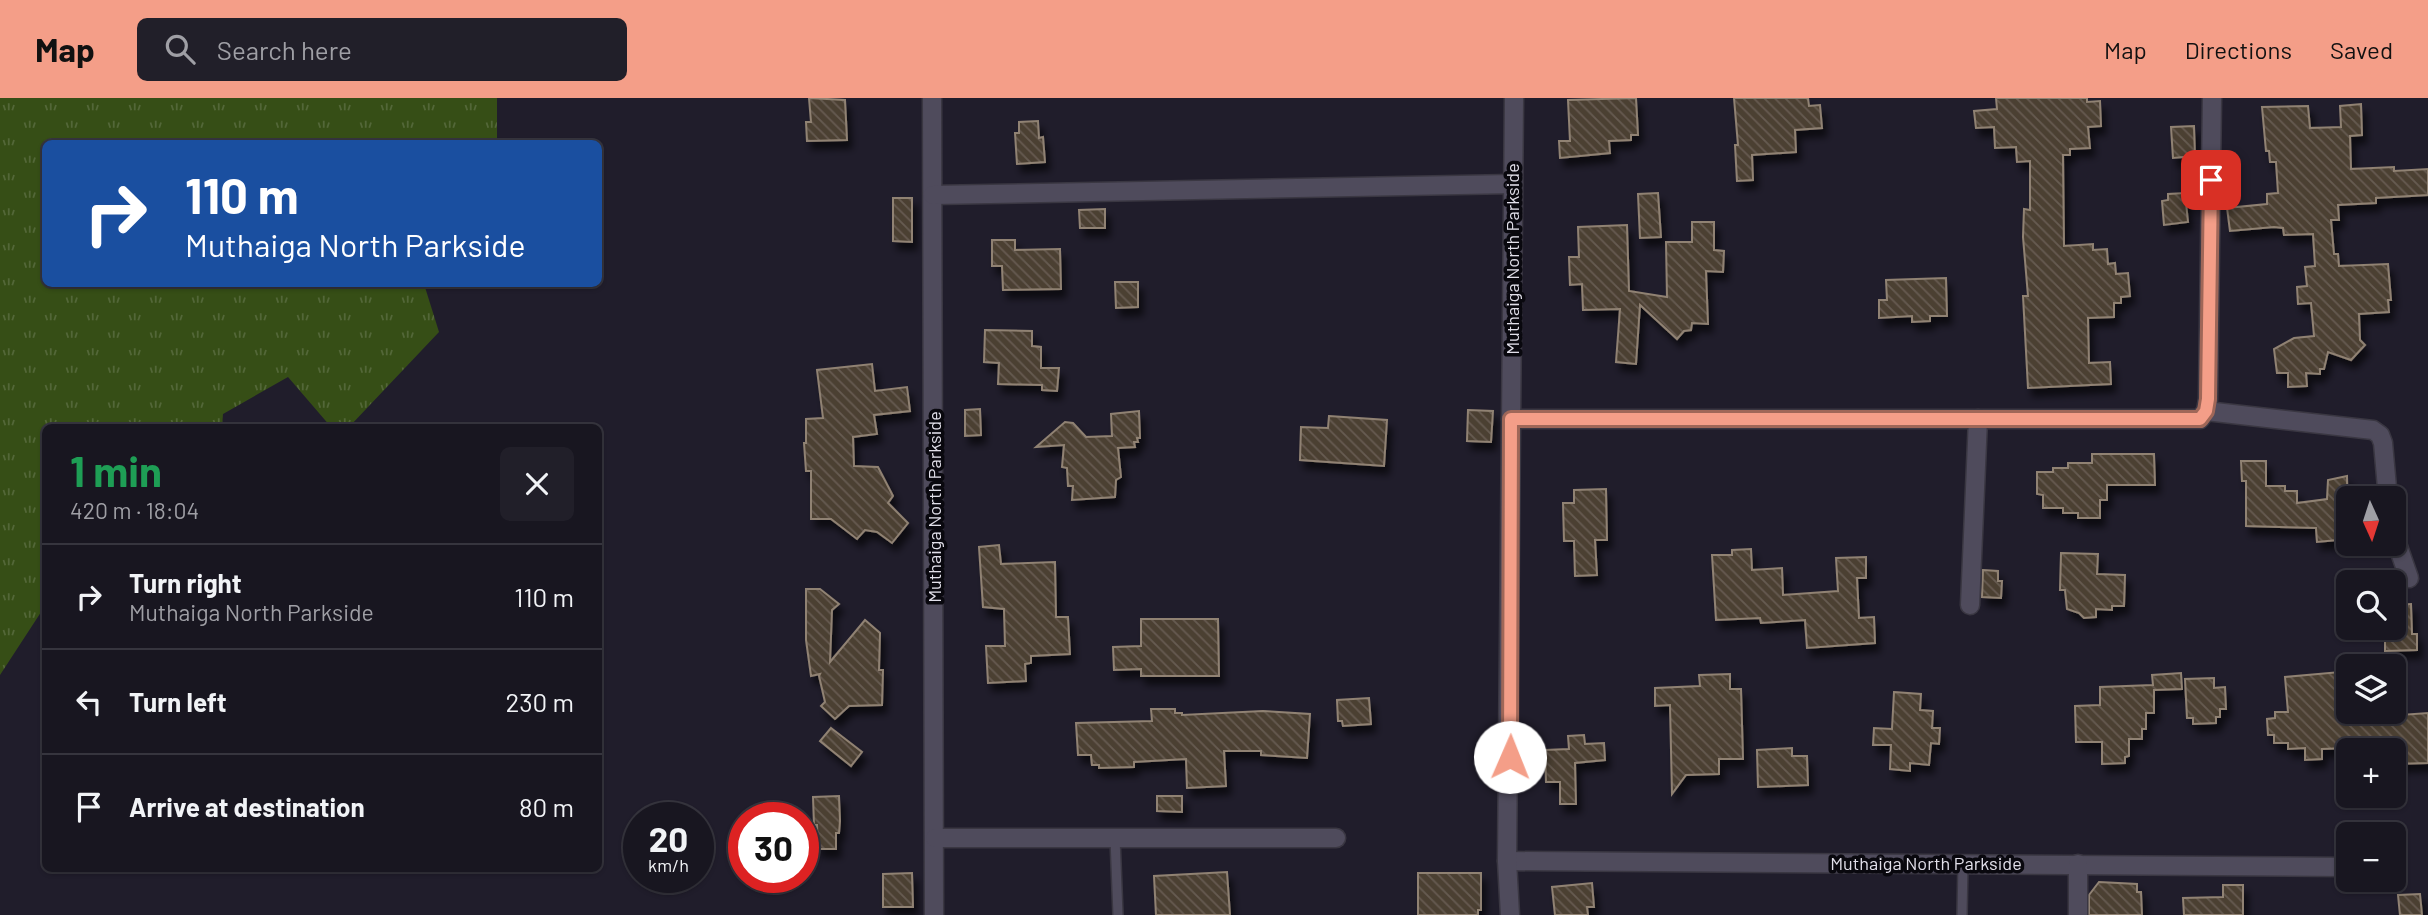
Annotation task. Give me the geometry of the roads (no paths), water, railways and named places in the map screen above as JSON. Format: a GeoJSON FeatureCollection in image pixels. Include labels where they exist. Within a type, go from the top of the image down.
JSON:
{"type":"FeatureCollection","features":[{"type":"Feature","properties":{"kind":"street","name":"Muthaiga North Parkside"},"geometry":{"type":"LineString","coordinates":[[932,98],[934,915]]}},
{"type":"Feature","properties":{"kind":"street","name":"Muthaiga North Parkside"},"geometry":{"type":"LineString","coordinates":[[1510,915],[1507,860],[1514,98]]}},
{"type":"Feature","properties":{"kind":"street"},"geometry":{"type":"LineString","coordinates":[[2203,415],[2212,98]]}},
{"type":"Feature","properties":{"kind":"street"},"geometry":{"type":"LineString","coordinates":[[933,195],[1513,184]]}},
{"type":"Feature","properties":{"kind":"street"},"geometry":{"type":"LineString","coordinates":[[1511,419],[1978,419],[2203,415],[2373,430],[2380,435],[2383,443],[2387,486]]}},
{"type":"Feature","properties":{"kind":"street"},"geometry":{"type":"LineString","coordinates":[[1970,606],[1978,419]]}},
{"type":"Feature","properties":{"kind":"street"},"geometry":{"type":"LineString","coordinates":[[2401,556],[2409,578]]}},
{"type":"Feature","properties":{"kind":"street"},"geometry":{"type":"LineString","coordinates":[[935,838],[1336,838]]}},
{"type":"Feature","properties":{"kind":"street","name":"Muthaiga North Parkside"},"geometry":{"type":"LineString","coordinates":[[1507,860],[2336,867]]}},
{"type":"Feature","properties":{"kind":"street"},"geometry":{"type":"LineString","coordinates":[[2078,864],[2078,915]]}},
{"type":"Feature","properties":{"kind":"lane"},"geometry":{"type":"LineString","coordinates":[[1115,838],[1118,915]]}},
{"type":"Feature","properties":{"kind":"lane"},"geometry":{"type":"LineString","coordinates":[[1962,915],[1963,863]]}}]}
